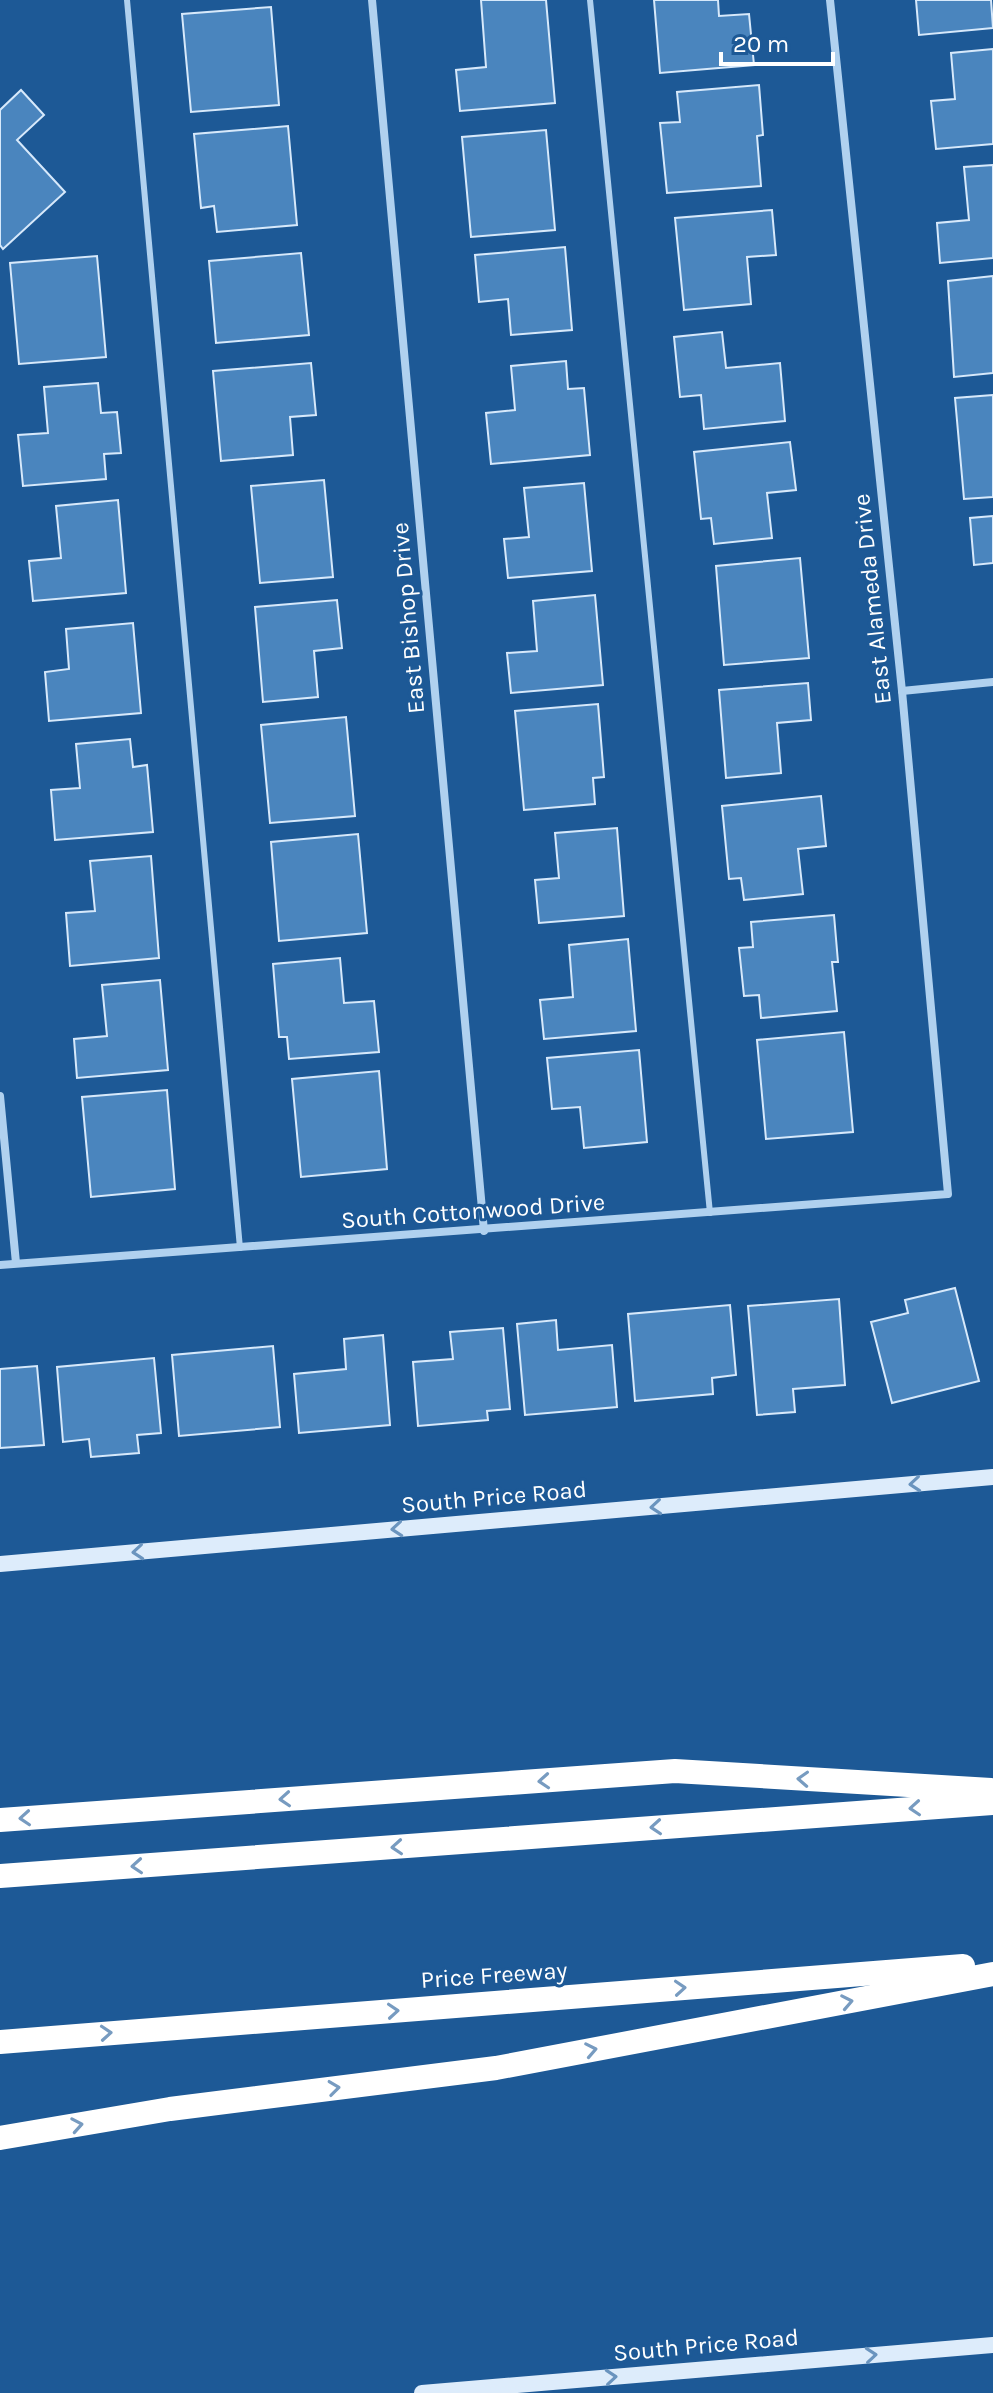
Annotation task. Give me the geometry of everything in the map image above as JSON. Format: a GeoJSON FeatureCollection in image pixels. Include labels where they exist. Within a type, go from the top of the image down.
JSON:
{"type":"FeatureCollection","features":[{"type":"Feature","properties":{"kind":"highway"},"geometry":{"type":"LineString","coordinates":[[0,1820],[675,1771],[993,1790]]}},
{"type":"Feature","properties":{"kind":"highway"},"geometry":{"type":"LineString","coordinates":[[0,1876],[993,1803]]}},
{"type":"Feature","properties":{"kind":"highway","name":"Price Freeway"},"geometry":{"type":"LineString","coordinates":[[0,2042],[993,1964]]}},
{"type":"Feature","properties":{"kind":"highway"},"geometry":{"type":"LineString","coordinates":[[0,2138],[170,2109],[496,2068],[993,1974]]}},
{"type":"Feature","properties":{"kind":"main road","name":"South Price Road"},"geometry":{"type":"LineString","coordinates":[[0,1564],[993,1477]]}},
{"type":"Feature","properties":{"kind":"main road","name":"South Price Road"},"geometry":{"type":"LineString","coordinates":[[422,2393],[993,2345]]}},
{"type":"Feature","properties":{"kind":"street","name":"East Bishop Drive"},"geometry":{"type":"LineString","coordinates":[[372,0],[484,1231]]}},
{"type":"Feature","properties":{"kind":"street","name":"East Alameda Drive"},"geometry":{"type":"LineString","coordinates":[[830,0],[902,691],[948,1194]]}},
{"type":"Feature","properties":{"kind":"street"},"geometry":{"type":"LineString","coordinates":[[902,691],[993,682]]}},
{"type":"Feature","properties":{"kind":"street"},"geometry":{"type":"LineString","coordinates":[[0,1096],[16,1263]]}},
{"type":"Feature","properties":{"kind":"street","name":"South Cottonwood Drive"},"geometry":{"type":"LineString","coordinates":[[0,1265],[948,1194]]}},
{"type":"Feature","properties":{"kind":"lane"},"geometry":{"type":"LineString","coordinates":[[127,0],[240,1248]]}},
{"type":"Feature","properties":{"kind":"lane"},"geometry":{"type":"LineString","coordinates":[[590,0],[710,1213]]}},
{"type":"Feature","properties":{"kind":"building"},"geometry":{"type":"Polygon","coordinates":[[[481,0],[546,0],[555,103],[460,111],[456,70],[486,67],[481,0]]]}},
{"type":"Feature","properties":{"kind":"building"},"geometry":{"type":"Polygon","coordinates":[[[654,0],[718,0],[719,16],[749,14],[754,65],[660,73],[654,0]]]}},
{"type":"Feature","properties":{"kind":"building"},"geometry":{"type":"Polygon","coordinates":[[[916,0],[991,0],[993,28],[919,35],[916,0]]]}},
{"type":"Feature","properties":{"kind":"building"},"geometry":{"type":"Polygon","coordinates":[[[271,7],[279,105],[191,112],[182,14],[271,7]]]}},
{"type":"Feature","properties":{"kind":"building"},"geometry":{"type":"Polygon","coordinates":[[[993,49],[993,144],[936,149],[931,101],[955,99],[951,53],[993,49]]]}},
{"type":"Feature","properties":{"kind":"building"},"geometry":{"type":"Polygon","coordinates":[[[759,85],[763,135],[757,136],[761,186],[667,193],[660,123],[680,122],[677,92],[759,85]]]}},
{"type":"Feature","properties":{"kind":"building"},"geometry":{"type":"Polygon","coordinates":[[[21,90],[44,115],[17,140],[65,192],[3,249],[0,245],[0,110],[21,90]]]}},
{"type":"Feature","properties":{"kind":"building"},"geometry":{"type":"Polygon","coordinates":[[[288,126],[297,225],[217,232],[214,206],[201,208],[194,134],[288,126]]]}},
{"type":"Feature","properties":{"kind":"building"},"geometry":{"type":"Polygon","coordinates":[[[546,130],[555,230],[471,237],[462,137],[546,130]]]}},
{"type":"Feature","properties":{"kind":"building"},"geometry":{"type":"Polygon","coordinates":[[[993,165],[993,258],[940,263],[937,223],[969,220],[964,167],[993,165]]]}},
{"type":"Feature","properties":{"kind":"building"},"geometry":{"type":"Polygon","coordinates":[[[772,210],[776,255],[747,257],[751,304],[684,310],[675,218],[772,210]]]}},
{"type":"Feature","properties":{"kind":"building"},"geometry":{"type":"Polygon","coordinates":[[[565,247],[572,330],[511,335],[508,299],[479,302],[475,255],[565,247]]]}},
{"type":"Feature","properties":{"kind":"building"},"geometry":{"type":"Polygon","coordinates":[[[301,253],[309,335],[216,343],[209,261],[301,253]]]}},
{"type":"Feature","properties":{"kind":"building"},"geometry":{"type":"Polygon","coordinates":[[[97,256],[106,357],[19,364],[10,263],[97,256]]]}},
{"type":"Feature","properties":{"kind":"building"},"geometry":{"type":"Polygon","coordinates":[[[993,276],[993,373],[954,377],[948,281],[993,276]]]}},
{"type":"Feature","properties":{"kind":"building"},"geometry":{"type":"Polygon","coordinates":[[[722,332],[726,368],[780,363],[785,421],[704,429],[701,395],[680,397],[674,337],[722,332]]]}},
{"type":"Feature","properties":{"kind":"building"},"geometry":{"type":"Polygon","coordinates":[[[566,361],[568,389],[584,388],[590,455],[491,464],[486,413],[515,410],[511,366],[566,361]]]}},
{"type":"Feature","properties":{"kind":"building"},"geometry":{"type":"Polygon","coordinates":[[[311,363],[316,415],[290,417],[293,455],[221,461],[213,371],[311,363]]]}},
{"type":"Feature","properties":{"kind":"building"},"geometry":{"type":"Polygon","coordinates":[[[98,383],[101,413],[117,412],[121,453],[104,454],[106,479],[23,486],[18,435],[48,433],[44,387],[98,383]]]}},
{"type":"Feature","properties":{"kind":"building"},"geometry":{"type":"Polygon","coordinates":[[[993,395],[993,497],[964,499],[955,398],[993,395]]]}},
{"type":"Feature","properties":{"kind":"building"},"geometry":{"type":"Polygon","coordinates":[[[790,442],[796,490],[767,493],[772,538],[714,544],[711,518],[701,519],[694,452],[790,442]]]}},
{"type":"Feature","properties":{"kind":"building"},"geometry":{"type":"Polygon","coordinates":[[[324,480],[333,577],[260,583],[251,486],[324,480]]]}},
{"type":"Feature","properties":{"kind":"building"},"geometry":{"type":"Polygon","coordinates":[[[584,483],[592,571],[508,578],[504,539],[529,537],[524,488],[584,483]]]}},
{"type":"Feature","properties":{"kind":"building"},"geometry":{"type":"Polygon","coordinates":[[[118,500],[126,593],[33,601],[29,561],[61,558],[56,506],[118,500]]]}},
{"type":"Feature","properties":{"kind":"building"},"geometry":{"type":"Polygon","coordinates":[[[993,516],[993,563],[974,565],[970,518],[993,516]]]}},
{"type":"Feature","properties":{"kind":"building"},"geometry":{"type":"Polygon","coordinates":[[[800,558],[809,658],[724,665],[716,566],[800,558]]]}},
{"type":"Feature","properties":{"kind":"building"},"geometry":{"type":"Polygon","coordinates":[[[595,595],[603,685],[511,693],[507,653],[537,651],[533,601],[595,595]]]}},
{"type":"Feature","properties":{"kind":"building"},"geometry":{"type":"Polygon","coordinates":[[[337,600],[342,648],[314,651],[318,697],[263,702],[255,607],[337,600]]]}},
{"type":"Feature","properties":{"kind":"building"},"geometry":{"type":"Polygon","coordinates":[[[133,623],[141,713],[49,721],[45,672],[69,669],[66,629],[133,623]]]}},
{"type":"Feature","properties":{"kind":"building"},"geometry":{"type":"Polygon","coordinates":[[[808,683],[811,720],[777,723],[781,773],[726,778],[719,690],[808,683]]]}},
{"type":"Feature","properties":{"kind":"building"},"geometry":{"type":"Polygon","coordinates":[[[598,704],[604,777],[593,778],[595,804],[524,810],[515,711],[598,704]]]}},
{"type":"Feature","properties":{"kind":"building"},"geometry":{"type":"Polygon","coordinates":[[[346,717],[355,816],[270,823],[261,725],[346,717]]]}},
{"type":"Feature","properties":{"kind":"building"},"geometry":{"type":"Polygon","coordinates":[[[130,739],[133,767],[147,765],[153,832],[55,840],[51,790],[80,788],[76,744],[130,739]]]}},
{"type":"Feature","properties":{"kind":"building"},"geometry":{"type":"Polygon","coordinates":[[[821,796],[826,846],[798,849],[803,894],[744,900],[741,878],[729,879],[722,806],[821,796]]]}},
{"type":"Feature","properties":{"kind":"building"},"geometry":{"type":"Polygon","coordinates":[[[617,828],[624,916],[539,923],[535,880],[559,878],[555,833],[617,828]]]}},
{"type":"Feature","properties":{"kind":"building"},"geometry":{"type":"Polygon","coordinates":[[[358,834],[367,933],[279,941],[271,842],[358,834]]]}},
{"type":"Feature","properties":{"kind":"building"},"geometry":{"type":"Polygon","coordinates":[[[151,856],[159,958],[70,966],[66,913],[95,911],[90,861],[151,856]]]}},
{"type":"Feature","properties":{"kind":"building"},"geometry":{"type":"Polygon","coordinates":[[[834,915],[838,962],[832,962],[837,1011],[761,1018],[759,995],[744,996],[739,948],[753,947],[751,922],[834,915]]]}},
{"type":"Feature","properties":{"kind":"building"},"geometry":{"type":"Polygon","coordinates":[[[628,939],[636,1031],[544,1039],[540,1000],[573,997],[569,945],[628,939]]]}},
{"type":"Feature","properties":{"kind":"building"},"geometry":{"type":"Polygon","coordinates":[[[340,958],[344,1003],[374,1001],[379,1052],[289,1059],[287,1037],[279,1037],[273,964],[340,958]]]}},
{"type":"Feature","properties":{"kind":"building"},"geometry":{"type":"Polygon","coordinates":[[[160,980],[168,1070],[77,1078],[74,1039],[107,1036],[102,985],[160,980]]]}},
{"type":"Feature","properties":{"kind":"building"},"geometry":{"type":"Polygon","coordinates":[[[844,1032],[853,1132],[766,1139],[757,1040],[844,1032]]]}},
{"type":"Feature","properties":{"kind":"building"},"geometry":{"type":"Polygon","coordinates":[[[639,1050],[647,1142],[584,1148],[580,1107],[552,1109],[547,1058],[639,1050]]]}},
{"type":"Feature","properties":{"kind":"building"},"geometry":{"type":"Polygon","coordinates":[[[379,1071],[387,1169],[301,1177],[292,1079],[379,1071]]]}},
{"type":"Feature","properties":{"kind":"building"},"geometry":{"type":"Polygon","coordinates":[[[167,1090],[175,1189],[91,1197],[82,1097],[167,1090]]]}},
{"type":"Feature","properties":{"kind":"building"},"geometry":{"type":"Polygon","coordinates":[[[955,1288],[979,1381],[892,1403],[871,1322],[908,1313],[905,1300],[955,1288]]]}},
{"type":"Feature","properties":{"kind":"building"},"geometry":{"type":"Polygon","coordinates":[[[839,1299],[845,1385],[793,1389],[795,1412],[757,1415],[748,1306],[839,1299]]]}},
{"type":"Feature","properties":{"kind":"building"},"geometry":{"type":"Polygon","coordinates":[[[730,1305],[736,1375],[712,1378],[713,1394],[635,1401],[628,1314],[730,1305]]]}},
{"type":"Feature","properties":{"kind":"building"},"geometry":{"type":"Polygon","coordinates":[[[556,1320],[558,1350],[612,1345],[617,1407],[525,1415],[517,1324],[556,1320]]]}},
{"type":"Feature","properties":{"kind":"building"},"geometry":{"type":"Polygon","coordinates":[[[503,1328],[510,1409],[487,1411],[488,1420],[418,1426],[413,1362],[453,1359],[450,1332],[503,1328]]]}},
{"type":"Feature","properties":{"kind":"building"},"geometry":{"type":"Polygon","coordinates":[[[383,1335],[390,1425],[299,1433],[294,1374],[346,1369],[344,1339],[383,1335]]]}},
{"type":"Feature","properties":{"kind":"building"},"geometry":{"type":"Polygon","coordinates":[[[273,1346],[280,1427],[179,1436],[172,1355],[273,1346]]]}},
{"type":"Feature","properties":{"kind":"building"},"geometry":{"type":"Polygon","coordinates":[[[154,1358],[161,1433],[137,1435],[139,1453],[91,1457],[89,1439],[63,1442],[57,1367],[154,1358]]]}},
{"type":"Feature","properties":{"kind":"building"},"geometry":{"type":"Polygon","coordinates":[[[37,1366],[44,1445],[0,1448],[0,1369],[37,1366]]]}}]}
